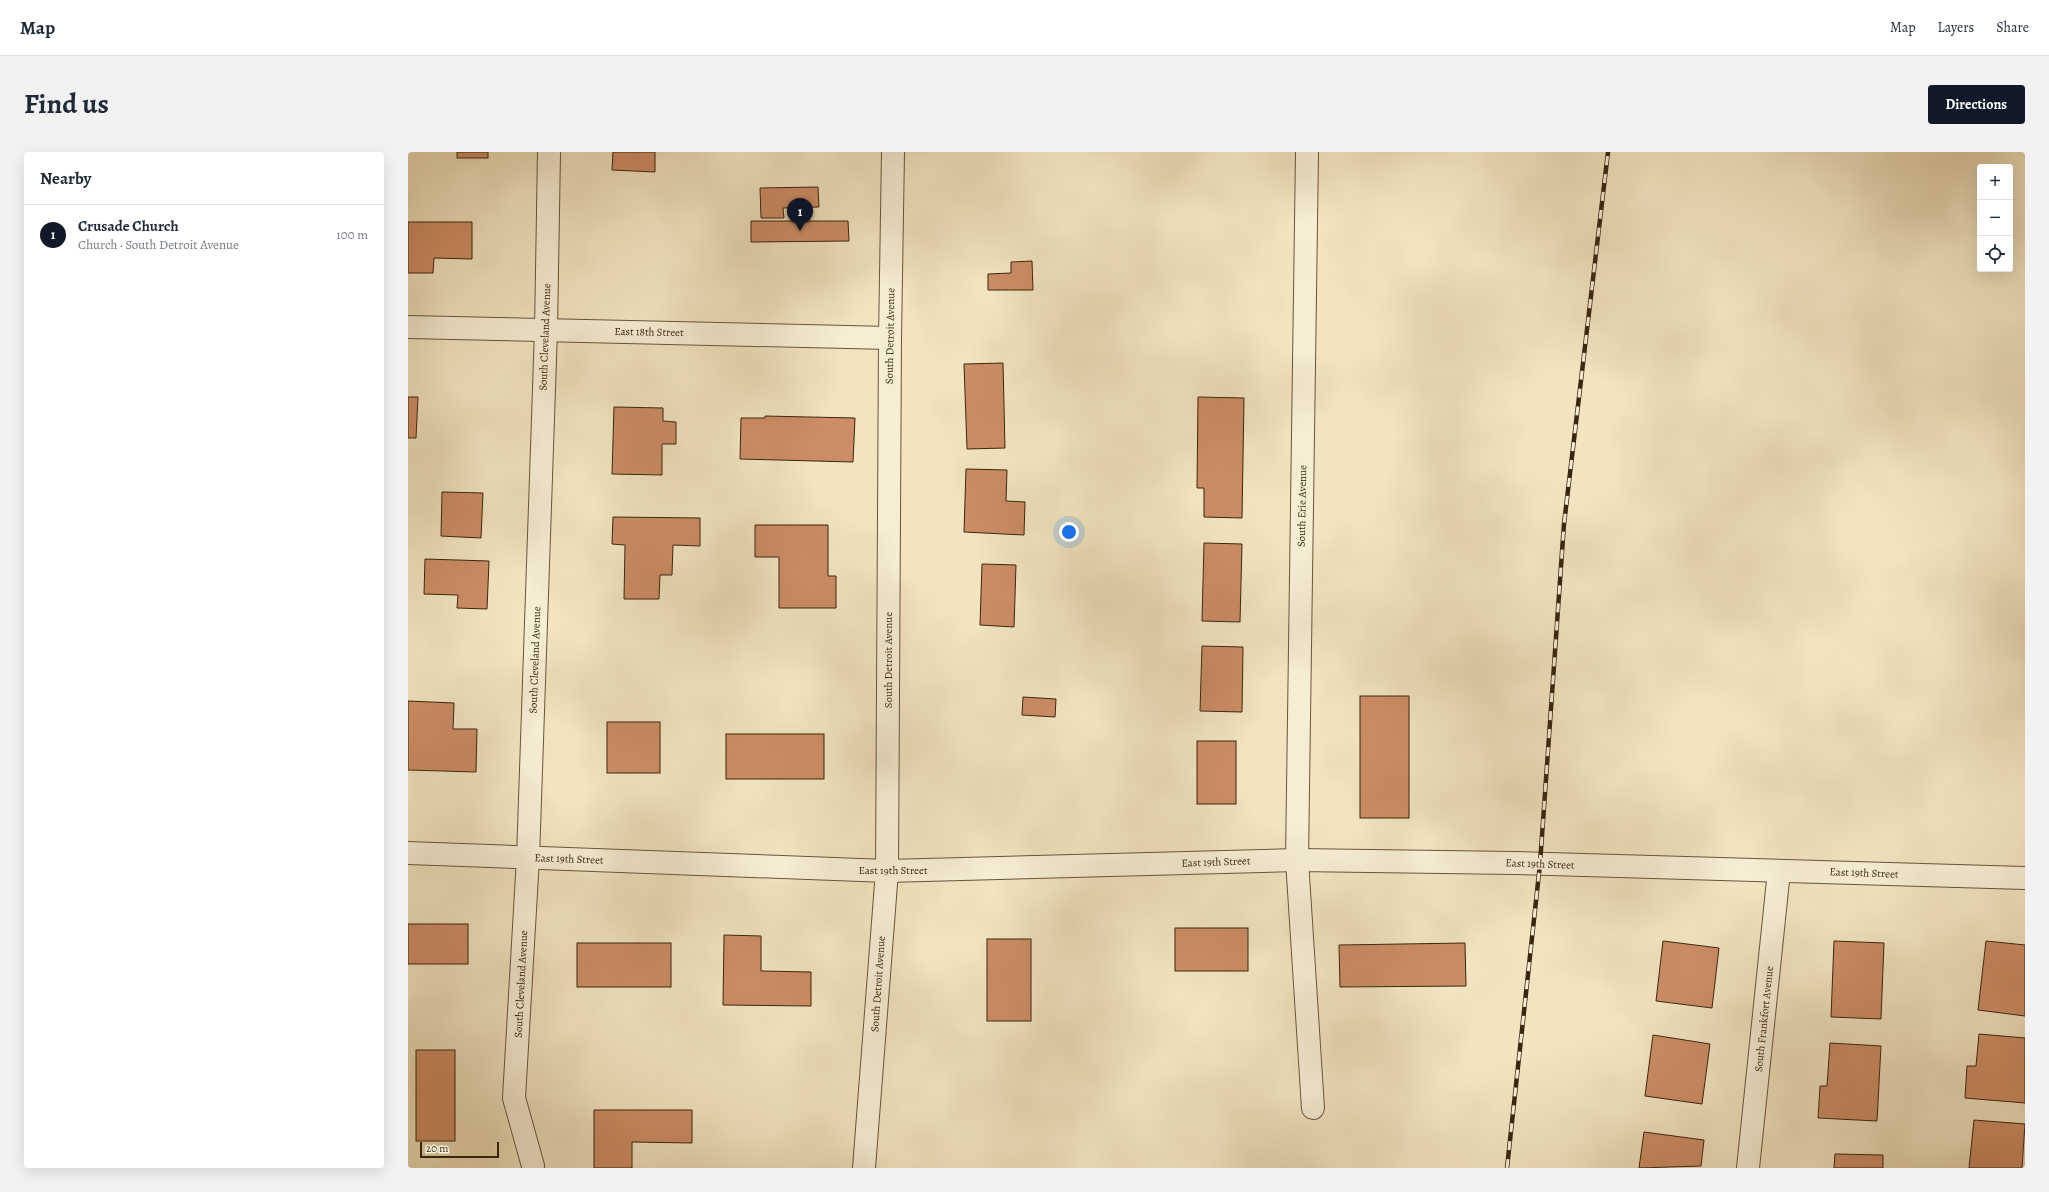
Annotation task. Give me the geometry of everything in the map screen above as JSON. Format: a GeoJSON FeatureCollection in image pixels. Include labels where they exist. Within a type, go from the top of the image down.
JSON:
{"type":"FeatureCollection","features":[{"type":"Feature","properties":{"kind":"street","name":"South Cleveland Avenue"},"geometry":{"type":"LineString","coordinates":[[533,1166],[514,1098],[528,858],[546,330],[550,152]]}},
{"type":"Feature","properties":{"kind":"street","name":"South Detroit Avenue"},"geometry":{"type":"LineString","coordinates":[[864,1168],[887,871],[890,338],[893,152]]}},
{"type":"Feature","properties":{"kind":"street","name":"South Erie Avenue"},"geometry":{"type":"LineString","coordinates":[[1307,152],[1297,860],[1313,1108]]}},
{"type":"Feature","properties":{"kind":"street","name":"East 18th Street"},"geometry":{"type":"LineString","coordinates":[[408,326],[890,338]]}},
{"type":"Feature","properties":{"kind":"street","name":"East 19th Street"},"geometry":{"type":"LineString","coordinates":[[408,853],[887,871],[1297,860],[1514,863],[2025,878]]}},
{"type":"Feature","properties":{"kind":"street","name":"South Frankfort Avenue"},"geometry":{"type":"LineString","coordinates":[[1748,1168],[1779,871]]}},
{"type":"Feature","properties":{"kind":"building"},"geometry":{"type":"Polygon","coordinates":[[[457,152],[488,152],[488,158],[457,158],[457,152]]]}},
{"type":"Feature","properties":{"kind":"building"},"geometry":{"type":"Polygon","coordinates":[[[613,152],[655,152],[655,172],[612,170],[613,152]]]}},
{"type":"Feature","properties":{"kind":"building"},"geometry":{"type":"Polygon","coordinates":[[[818,187],[819,207],[783,208],[784,218],[761,218],[760,188],[818,187]]]}},
{"type":"Feature","properties":{"kind":"building"},"geometry":{"type":"Polygon","coordinates":[[[751,221],[848,221],[849,241],[751,242],[751,221]]]}},
{"type":"Feature","properties":{"kind":"building"},"geometry":{"type":"Polygon","coordinates":[[[408,222],[472,222],[472,259],[434,258],[433,273],[408,273],[408,222]]]}},
{"type":"Feature","properties":{"kind":"building"},"geometry":{"type":"Polygon","coordinates":[[[1032,261],[1033,290],[988,290],[988,274],[1011,273],[1011,262],[1032,261]]]}},
{"type":"Feature","properties":{"kind":"building"},"geometry":{"type":"Polygon","coordinates":[[[1003,363],[1005,448],[967,449],[964,364],[1003,363]]]}},
{"type":"Feature","properties":{"kind":"building"},"geometry":{"type":"Polygon","coordinates":[[[408,397],[418,397],[416,438],[408,438],[408,397]]]}},
{"type":"Feature","properties":{"kind":"building"},"geometry":{"type":"Polygon","coordinates":[[[1198,397],[1244,398],[1242,518],[1204,517],[1204,488],[1197,488],[1198,397]]]}},
{"type":"Feature","properties":{"kind":"building"},"geometry":{"type":"Polygon","coordinates":[[[614,407],[663,408],[663,421],[676,422],[676,444],[662,444],[662,475],[612,474],[614,407]]]}},
{"type":"Feature","properties":{"kind":"building"},"geometry":{"type":"Polygon","coordinates":[[[765,416],[855,418],[853,462],[740,459],[741,418],[765,418],[765,416]]]}},
{"type":"Feature","properties":{"kind":"building"},"geometry":{"type":"Polygon","coordinates":[[[966,469],[1007,470],[1006,501],[1025,502],[1024,535],[964,532],[966,469]]]}},
{"type":"Feature","properties":{"kind":"building"},"geometry":{"type":"Polygon","coordinates":[[[442,492],[483,493],[481,538],[441,536],[442,492]]]}},
{"type":"Feature","properties":{"kind":"building"},"geometry":{"type":"Polygon","coordinates":[[[613,517],[700,518],[700,546],[673,545],[672,575],[660,575],[659,599],[624,599],[625,545],[612,544],[613,517]]]}},
{"type":"Feature","properties":{"kind":"building"},"geometry":{"type":"Polygon","coordinates":[[[755,525],[828,525],[828,576],[836,576],[836,608],[779,608],[779,557],[755,557],[755,525]]]}},
{"type":"Feature","properties":{"kind":"building"},"geometry":{"type":"Polygon","coordinates":[[[1204,543],[1242,544],[1240,622],[1202,621],[1204,543]]]}},
{"type":"Feature","properties":{"kind":"building"},"geometry":{"type":"Polygon","coordinates":[[[425,559],[489,561],[487,609],[457,608],[458,595],[424,594],[425,559]]]}},
{"type":"Feature","properties":{"kind":"building"},"geometry":{"type":"Polygon","coordinates":[[[982,564],[1016,565],[1014,627],[980,625],[982,564]]]}},
{"type":"Feature","properties":{"kind":"building"},"geometry":{"type":"Polygon","coordinates":[[[1202,646],[1243,647],[1242,712],[1200,711],[1202,646]]]}},
{"type":"Feature","properties":{"kind":"building"},"geometry":{"type":"Polygon","coordinates":[[[1360,696],[1409,696],[1409,818],[1360,818],[1360,696]]]}},
{"type":"Feature","properties":{"kind":"building"},"geometry":{"type":"Polygon","coordinates":[[[1023,697],[1056,699],[1055,717],[1022,715],[1023,697]]]}},
{"type":"Feature","properties":{"kind":"building"},"geometry":{"type":"Polygon","coordinates":[[[408,701],[454,703],[453,729],[477,729],[476,772],[408,770],[408,701]]]}},
{"type":"Feature","properties":{"kind":"building"},"geometry":{"type":"Polygon","coordinates":[[[607,722],[660,722],[660,773],[607,773],[607,722]]]}},
{"type":"Feature","properties":{"kind":"building"},"geometry":{"type":"Polygon","coordinates":[[[726,734],[824,734],[824,779],[726,779],[726,734]]]}},
{"type":"Feature","properties":{"kind":"building"},"geometry":{"type":"Polygon","coordinates":[[[1197,741],[1236,741],[1236,804],[1197,804],[1197,741]]]}},
{"type":"Feature","properties":{"kind":"building"},"geometry":{"type":"Polygon","coordinates":[[[408,924],[468,924],[468,964],[408,964],[408,924]]]}},
{"type":"Feature","properties":{"kind":"building"},"geometry":{"type":"Polygon","coordinates":[[[1175,928],[1248,928],[1248,971],[1175,971],[1175,928]]]}},
{"type":"Feature","properties":{"kind":"building"},"geometry":{"type":"Polygon","coordinates":[[[724,935],[761,936],[761,971],[811,972],[811,1006],[723,1005],[724,935]]]}},
{"type":"Feature","properties":{"kind":"building"},"geometry":{"type":"Polygon","coordinates":[[[987,939],[1031,939],[1031,1021],[987,1021],[987,939]]]}},
{"type":"Feature","properties":{"kind":"building"},"geometry":{"type":"Polygon","coordinates":[[[1663,941],[1719,948],[1712,1008],[1656,1001],[1663,941]]]}},
{"type":"Feature","properties":{"kind":"building"},"geometry":{"type":"Polygon","coordinates":[[[1834,941],[1884,943],[1881,1019],[1831,1017],[1834,941]]]}},
{"type":"Feature","properties":{"kind":"building"},"geometry":{"type":"Polygon","coordinates":[[[1986,941],[2025,945],[2025,1016],[1978,1010],[1986,941]]]}},
{"type":"Feature","properties":{"kind":"building"},"geometry":{"type":"Polygon","coordinates":[[[577,943],[671,943],[671,987],[577,987],[577,943]]]}},
{"type":"Feature","properties":{"kind":"building"},"geometry":{"type":"Polygon","coordinates":[[[1465,943],[1466,986],[1340,987],[1339,945],[1465,943]]]}},
{"type":"Feature","properties":{"kind":"building"},"geometry":{"type":"Polygon","coordinates":[[[1979,1034],[2025,1038],[2025,1103],[1965,1098],[1967,1066],[1976,1066],[1979,1034]]]}},
{"type":"Feature","properties":{"kind":"building"},"geometry":{"type":"Polygon","coordinates":[[[1653,1035],[1710,1044],[1702,1104],[1645,1096],[1653,1035]]]}},
{"type":"Feature","properties":{"kind":"building"},"geometry":{"type":"Polygon","coordinates":[[[1830,1043],[1881,1046],[1877,1121],[1818,1118],[1820,1086],[1827,1086],[1830,1043]]]}},
{"type":"Feature","properties":{"kind":"building"},"geometry":{"type":"Polygon","coordinates":[[[416,1050],[455,1050],[455,1141],[416,1141],[416,1050]]]}},
{"type":"Feature","properties":{"kind":"building"},"geometry":{"type":"Polygon","coordinates":[[[594,1110],[692,1110],[692,1143],[632,1142],[632,1168],[594,1168],[594,1110]]]}},
{"type":"Feature","properties":{"kind":"building"},"geometry":{"type":"Polygon","coordinates":[[[1974,1120],[2025,1124],[2022,1168],[1969,1168],[1974,1120]]]}},
{"type":"Feature","properties":{"kind":"building"},"geometry":{"type":"Polygon","coordinates":[[[1644,1132],[1704,1140],[1701,1166],[1639,1168],[1644,1132]]]}},
{"type":"Feature","properties":{"kind":"building"},"geometry":{"type":"Polygon","coordinates":[[[1835,1154],[1883,1155],[1883,1168],[1834,1168],[1835,1154]]]}},
{"type":"Feature","properties":{"kind":"railway"},"geometry":{"type":"LineString","coordinates":[[1507,1168],[1540,864],[1564,524],[1608,152]]}},
{"type":"Feature","properties":{"kind":"place","name":"Crusade Church"},"geometry":{"type":"Point","coordinates":[800,231]}}]}
